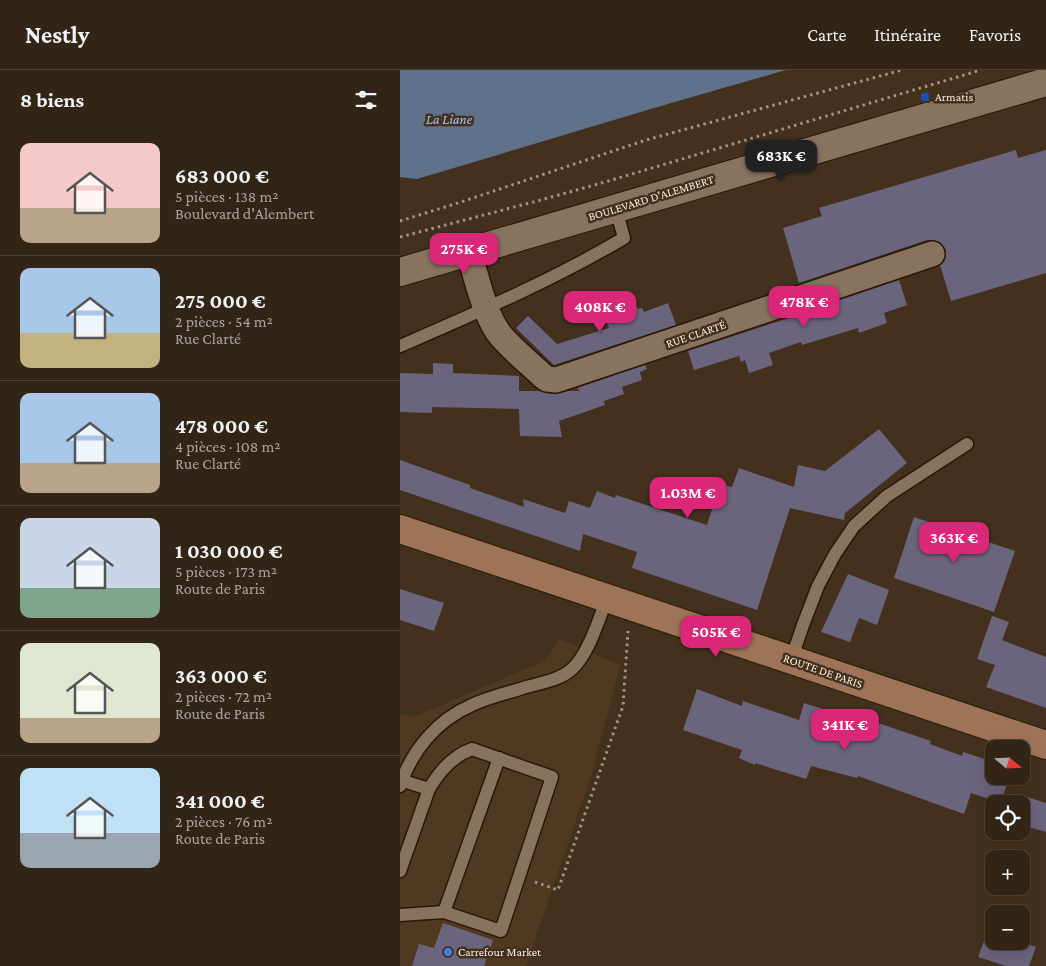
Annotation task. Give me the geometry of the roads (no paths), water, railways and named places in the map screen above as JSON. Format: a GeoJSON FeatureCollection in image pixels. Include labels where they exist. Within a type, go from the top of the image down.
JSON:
{"type":"FeatureCollection","features":[{"type":"Feature","properties":{"kind":"main road","name":"ROUTE DE PARIS"},"geometry":{"type":"LineString","coordinates":[[400,529],[1046,746]]}},
{"type":"Feature","properties":{"kind":"street","name":"BOULEVARD D'ALEMBERT"},"geometry":{"type":"LineString","coordinates":[[400,272],[1046,82]]}},
{"type":"Feature","properties":{"kind":"street","name":"RUE CLARTÉ"},"geometry":{"type":"LineString","coordinates":[[469,252],[486,308],[495,328],[543,376],[547,379],[556,380],[932,254]]}},
{"type":"Feature","properties":{"kind":"lane"},"geometry":{"type":"LineString","coordinates":[[400,346],[589,259],[624,238],[616,209]]}},
{"type":"Feature","properties":{"kind":"lane"},"geometry":{"type":"LineString","coordinates":[[791,660],[818,586],[835,554],[854,526],[887,496],[967,444]]}},
{"type":"Feature","properties":{"kind":"lane"},"geometry":{"type":"LineString","coordinates":[[429,790],[401,782],[420,746],[438,727],[453,715],[470,706],[490,698],[558,678],[572,669],[589,642],[619,602]]}},
{"type":"Feature","properties":{"kind":"lane"},"geometry":{"type":"LineString","coordinates":[[400,871],[429,790],[436,776],[463,752],[472,749],[552,777],[501,931],[444,912],[400,915]]}},
{"type":"Feature","properties":{"kind":"lane"},"geometry":{"type":"LineString","coordinates":[[444,912],[498,758]]}},
{"type":"Feature","properties":{"kind":"water","name":"La Liane"},"geometry":{"type":"Polygon","coordinates":[[[400,70],[786,70],[417,179],[400,177],[400,70]]]}},
{"type":"Feature","properties":{"kind":"place","name":"Armatis"},"geometry":{"type":"Point","coordinates":[925,97]}},
{"type":"Feature","properties":{"kind":"place","name":"Carrefour Market"},"geometry":{"type":"Point","coordinates":[448,952]}}]}
